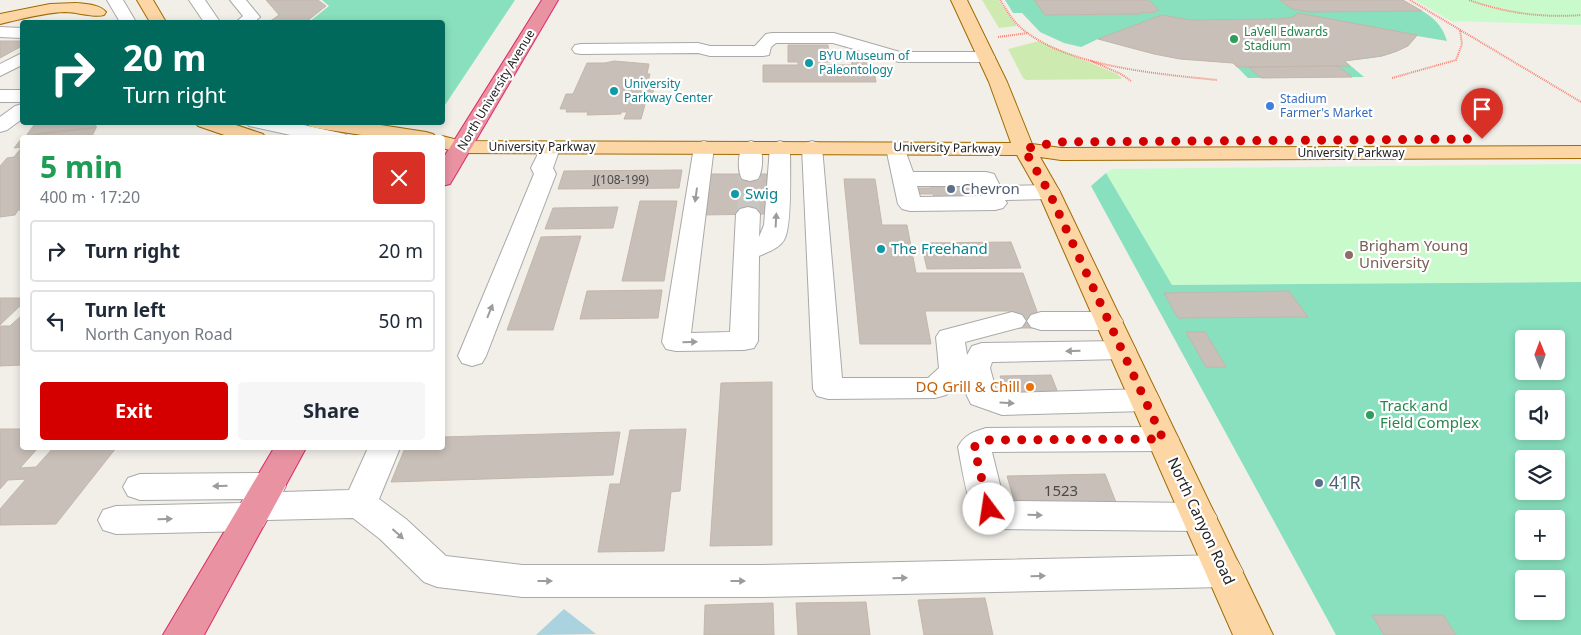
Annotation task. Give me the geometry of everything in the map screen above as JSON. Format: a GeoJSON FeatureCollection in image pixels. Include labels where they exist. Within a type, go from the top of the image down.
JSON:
{"type":"FeatureCollection","features":[{"type":"Feature","properties":{"kind":"highway","name":"North University Avenue"},"geometry":{"type":"LineString","coordinates":[[445,159],[447,146],[550,0]]}},
{"type":"Feature","properties":{"kind":"highway"},"geometry":{"type":"LineString","coordinates":[[182,635],[289,450]]}},
{"type":"Feature","properties":{"kind":"main road"},"geometry":{"type":"LineString","coordinates":[[0,13],[26,0]]}},
{"type":"Feature","properties":{"kind":"main road"},"geometry":{"type":"LineString","coordinates":[[145,0],[157,20]]}},
{"type":"Feature","properties":{"kind":"main road","name":"North Canyon Road"},"geometry":{"type":"LineString","coordinates":[[959,0],[986,57],[1024,149],[1049,192],[1253,635]]}},
{"type":"Feature","properties":{"kind":"main road"},"geometry":{"type":"LineString","coordinates":[[0,19],[64,8],[100,9]]}},
{"type":"Feature","properties":{"kind":"main road"},"geometry":{"type":"LineString","coordinates":[[215,125],[246,135]]}},
{"type":"Feature","properties":{"kind":"main road"},"geometry":{"type":"LineString","coordinates":[[337,125],[405,135]]}},
{"type":"Feature","properties":{"kind":"main road","name":"University Parkway"},"geometry":{"type":"LineString","coordinates":[[1024,149],[1057,142],[1581,138]]}},
{"type":"Feature","properties":{"kind":"main road","name":"University Parkway"},"geometry":{"type":"LineString","coordinates":[[447,146],[550,148],[966,148],[1024,149],[1061,154],[1581,152]]}},
{"type":"Feature","properties":{"kind":"lane"},"geometry":{"type":"LineString","coordinates":[[115,0],[127,20]]}},
{"type":"Feature","properties":{"kind":"lane"},"geometry":{"type":"LineString","coordinates":[[196,0],[211,20]]}},
{"type":"Feature","properties":{"kind":"lane"},"geometry":{"type":"LineString","coordinates":[[238,0],[252,17],[247,20]]}},
{"type":"Feature","properties":{"kind":"lane"},"geometry":{"type":"LineString","coordinates":[[100,9],[115,20]]}},
{"type":"Feature","properties":{"kind":"lane"},"geometry":{"type":"LineString","coordinates":[[0,32],[20,32]]}},
{"type":"Feature","properties":{"kind":"lane"},"geometry":{"type":"LineString","coordinates":[[581,49],[698,48],[710,52],[763,51],[763,45],[772,38],[834,38],[899,58],[986,57]]}},
{"type":"Feature","properties":{"kind":"lane"},"geometry":{"type":"LineString","coordinates":[[0,73],[20,59]]}},
{"type":"Feature","properties":{"kind":"lane"},"geometry":{"type":"LineString","coordinates":[[0,73],[20,75]]}},
{"type":"Feature","properties":{"kind":"lane"},"geometry":{"type":"LineString","coordinates":[[0,96],[20,96]]}},
{"type":"Feature","properties":{"kind":"lane"},"geometry":{"type":"LineString","coordinates":[[0,126],[20,111]]}},
{"type":"Feature","properties":{"kind":"lane"},"geometry":{"type":"LineString","coordinates":[[271,125],[323,135]]}},
{"type":"Feature","properties":{"kind":"lane"},"geometry":{"type":"LineString","coordinates":[[704,147],[676,342],[744,341],[748,214]]}},
{"type":"Feature","properties":{"kind":"lane"},"geometry":{"type":"LineString","coordinates":[[750,174],[751,147]]}},
{"type":"Feature","properties":{"kind":"lane"},"geometry":{"type":"LineString","coordinates":[[747,252],[764,245],[774,238],[780,147]]}},
{"type":"Feature","properties":{"kind":"lane"},"geometry":{"type":"LineString","coordinates":[[812,147],[828,389],[935,388],[954,371],[950,337],[1012,321]]}},
{"type":"Feature","properties":{"kind":"lane"},"geometry":{"type":"LineString","coordinates":[[472,356],[545,174],[542,168],[550,148]]}},
{"type":"Feature","properties":{"kind":"lane"},"geometry":{"type":"LineString","coordinates":[[896,148],[910,204],[995,203],[984,186],[966,148]]}},
{"type":"Feature","properties":{"kind":"lane"},"geometry":{"type":"LineString","coordinates":[[984,186],[1049,192]]}},
{"type":"Feature","properties":{"kind":"lane"},"geometry":{"type":"LineString","coordinates":[[1041,321],[1109,321]]}},
{"type":"Feature","properties":{"kind":"lane"},"geometry":{"type":"LineString","coordinates":[[1122,350],[982,353],[975,368],[982,396],[1002,404],[1145,400]]}},
{"type":"Feature","properties":{"kind":"lane"},"geometry":{"type":"LineString","coordinates":[[1163,439],[986,440],[974,447],[989,509],[998,515],[1199,517]]}},
{"type":"Feature","properties":{"kind":"lane"},"geometry":{"type":"LineString","coordinates":[[360,504],[383,450]]}},
{"type":"Feature","properties":{"kind":"lane"},"geometry":{"type":"LineString","coordinates":[[140,487],[259,503],[360,504],[393,529],[438,571],[522,581],[759,581],[1224,571]]}},
{"type":"Feature","properties":{"kind":"lane"},"geometry":{"type":"LineString","coordinates":[[116,520],[259,503]]}},
{"type":"Feature","properties":{"kind":"path"},"geometry":{"type":"LineString","coordinates":[[1000,0],[1013,19],[1028,33],[1121,74],[1130,81]]}},
{"type":"Feature","properties":{"kind":"path"},"geometry":{"type":"LineString","coordinates":[[1410,0],[1581,102]]}},
{"type":"Feature","properties":{"kind":"path"},"geometry":{"type":"LineString","coordinates":[[1469,0],[1506,11],[1552,15],[1581,15]]}},
{"type":"Feature","properties":{"kind":"path"},"geometry":{"type":"LineString","coordinates":[[1392,78],[1456,60],[1462,44],[1460,30]]}},
{"type":"Feature","properties":{"kind":"path"},"geometry":{"type":"LineString","coordinates":[[997,37],[1028,33]]}},
{"type":"Feature","properties":{"kind":"path"},"geometry":{"type":"LineString","coordinates":[[1078,56],[1134,70],[1217,80]]}},
{"type":"Feature","properties":{"kind":"path"},"geometry":{"type":"LineString","coordinates":[[1188,77],[1195,80]]}},
{"type":"Feature","properties":{"kind":"green space"},"geometry":{"type":"Polygon","coordinates":[[[322,0],[515,0],[445,105],[445,20],[312,20],[329,6],[322,0]]]}},
{"type":"Feature","properties":{"kind":"green space"},"geometry":{"type":"Polygon","coordinates":[[[982,0],[998,0],[1017,26],[999,28],[982,0]]]}},
{"type":"Feature","properties":{"kind":"green space","name":"LaVell Edwards Stadium"},"geometry":{"type":"Polygon","coordinates":[[[1005,0],[1403,0],[1430,16],[1440,26],[1447,41],[1417,36],[1403,49],[1394,53],[1375,58],[1345,61],[1364,77],[1248,78],[1233,63],[1180,59],[1098,39],[1081,47],[1064,43],[1040,32],[1022,13],[1013,13],[1005,0]]]}},
{"type":"Feature","properties":{"kind":"green space"},"geometry":{"type":"Polygon","coordinates":[[[1415,0],[1581,0],[1581,25],[1451,21],[1415,0]]]}},
{"type":"Feature","properties":{"kind":"green space"},"geometry":{"type":"Polygon","coordinates":[[[1039,41],[1117,74],[1122,78],[1026,80],[1023,78],[1008,49],[1039,41]]]}},
{"type":"Feature","properties":{"kind":"green space"},"geometry":{"type":"Polygon","coordinates":[[[1581,164],[1581,282],[1172,285],[1106,173],[1112,169],[1581,164]]]}},
{"type":"Feature","properties":{"kind":"green space","name":"Track and Field Complex"},"geometry":{"type":"Polygon","coordinates":[[[1106,173],[1172,285],[1581,282],[1581,635],[1336,635],[1091,186],[1106,173]]]}},
{"type":"Feature","properties":{"kind":"water"},"geometry":{"type":"Polygon","coordinates":[[[564,609],[596,634],[536,635],[564,609]]]}},
{"type":"Feature","properties":{"kind":"building"},"geometry":{"type":"Polygon","coordinates":[[[266,0],[318,0],[326,6],[308,20],[272,20],[279,15],[266,0]]]}},
{"type":"Feature","properties":{"kind":"building"},"geometry":{"type":"Polygon","coordinates":[[[1034,0],[1149,0],[1159,10],[1152,13],[1141,12],[1141,14],[1045,15],[1034,0]]]}},
{"type":"Feature","properties":{"kind":"building"},"geometry":{"type":"Polygon","coordinates":[[[1280,0],[1403,0],[1422,11],[1310,12],[1292,9],[1280,0]]]}},
{"type":"Feature","properties":{"kind":"building"},"geometry":{"type":"Polygon","coordinates":[[[1298,13],[1417,35],[1408,46],[1397,51],[1382,56],[1344,61],[1350,66],[1237,67],[1233,63],[1180,59],[1154,54],[1098,39],[1162,15],[1190,20],[1278,19],[1293,17],[1298,13]]]}},
{"type":"Feature","properties":{"kind":"building"},"geometry":{"type":"Polygon","coordinates":[[[0,41],[20,41],[20,47],[0,58],[0,41]]]}},
{"type":"Feature","properties":{"kind":"building","name":"BYU Museum of Paleontology"},"geometry":{"type":"Polygon","coordinates":[[[788,45],[828,45],[830,62],[820,62],[821,65],[852,65],[851,58],[866,58],[867,65],[873,65],[876,82],[763,82],[763,65],[798,65],[798,62],[788,62],[788,45]]]}},
{"type":"Feature","properties":{"kind":"building","name":"University Parkway Center"},"geometry":{"type":"Polygon","coordinates":[[[614,61],[649,64],[647,74],[650,74],[646,89],[654,89],[650,101],[646,101],[641,119],[624,119],[627,112],[621,112],[621,114],[587,115],[588,112],[566,112],[567,109],[560,109],[566,94],[573,94],[587,63],[614,61]]]}},
{"type":"Feature","properties":{"kind":"building"},"geometry":{"type":"Polygon","coordinates":[[[1338,66],[1352,77],[1261,78],[1249,67],[1338,66]]]}},
{"type":"Feature","properties":{"kind":"building"},"geometry":{"type":"Polygon","coordinates":[[[34,125],[95,125],[97,127],[34,135],[27,135],[34,125]]]}},
{"type":"Feature","properties":{"kind":"building"},"geometry":{"type":"Polygon","coordinates":[[[96,128],[92,135],[34,135],[96,128]]]}},
{"type":"Feature","properties":{"kind":"building"},"geometry":{"type":"Polygon","coordinates":[[[20,140],[20,147],[14,148],[20,140]]]}},
{"type":"Feature","properties":{"kind":"building"},"geometry":{"type":"Polygon","coordinates":[[[20,150],[20,210],[15,215],[0,217],[0,166],[7,158],[14,157],[20,150]]]}},
{"type":"Feature","properties":{"kind":"building"},"geometry":{"type":"Polygon","coordinates":[[[682,170],[679,188],[558,189],[564,171],[682,170]]]}},
{"type":"Feature","properties":{"kind":"building"},"geometry":{"type":"Polygon","coordinates":[[[927,172],[965,172],[978,210],[938,210],[933,194],[919,194],[917,188],[931,188],[927,172]]]}},
{"type":"Feature","properties":{"kind":"building","name":"Swig"},"geometry":{"type":"Polygon","coordinates":[[[705,174],[767,174],[767,214],[700,215],[705,174]]]}},
{"type":"Feature","properties":{"kind":"building","name":"The Freehand"},"geometry":{"type":"Polygon","coordinates":[[[844,179],[875,179],[882,225],[907,225],[916,273],[1023,273],[1043,328],[1015,328],[1009,311],[925,311],[931,344],[860,344],[844,179]]]}},
{"type":"Feature","properties":{"kind":"building"},"geometry":{"type":"Polygon","coordinates":[[[640,201],[677,201],[664,281],[622,281],[640,201]]]}},
{"type":"Feature","properties":{"kind":"building"},"geometry":{"type":"Polygon","coordinates":[[[618,207],[613,228],[545,229],[553,208],[618,207]]]}},
{"type":"Feature","properties":{"kind":"building"},"geometry":{"type":"Polygon","coordinates":[[[581,236],[553,330],[507,330],[541,237],[581,236]]]}},
{"type":"Feature","properties":{"kind":"building"},"geometry":{"type":"Polygon","coordinates":[[[1011,242],[1021,268],[927,269],[921,243],[1011,242]]]}},
{"type":"Feature","properties":{"kind":"building"},"geometry":{"type":"Polygon","coordinates":[[[662,290],[658,318],[580,319],[587,291],[662,290]]]}},
{"type":"Feature","properties":{"kind":"building"},"geometry":{"type":"Polygon","coordinates":[[[1289,291],[1308,317],[1178,318],[1164,293],[1289,291]]]}},
{"type":"Feature","properties":{"kind":"building"},"geometry":{"type":"Polygon","coordinates":[[[0,298],[20,298],[20,306],[0,325],[0,298]]]}},
{"type":"Feature","properties":{"kind":"building"},"geometry":{"type":"Polygon","coordinates":[[[20,317],[20,365],[0,366],[0,326],[10,326],[20,317]]]}},
{"type":"Feature","properties":{"kind":"building"},"geometry":{"type":"Polygon","coordinates":[[[1186,332],[1205,332],[1226,367],[1206,367],[1186,332]]]}},
{"type":"Feature","properties":{"kind":"building","name":"DQ Grill & Chill"},"geometry":{"type":"Polygon","coordinates":[[[1051,375],[1060,398],[1008,399],[1000,376],[1051,375]]]}},
{"type":"Feature","properties":{"kind":"building"},"geometry":{"type":"Polygon","coordinates":[[[772,382],[772,545],[710,546],[721,383],[772,382]]]}},
{"type":"Feature","properties":{"kind":"building"},"geometry":{"type":"Polygon","coordinates":[[[0,429],[20,429],[20,450],[36,450],[20,468],[36,467],[51,450],[114,450],[56,524],[0,525],[0,509],[26,479],[8,480],[0,489],[0,429]]]}},
{"type":"Feature","properties":{"kind":"building"},"geometry":{"type":"Polygon","coordinates":[[[686,429],[680,491],[671,492],[664,551],[598,552],[610,484],[620,484],[630,430],[686,429]]]}},
{"type":"Feature","properties":{"kind":"building"},"geometry":{"type":"Polygon","coordinates":[[[620,432],[613,475],[391,482],[404,450],[445,450],[445,437],[620,432]]]}},
{"type":"Feature","properties":{"kind":"building"},"geometry":{"type":"Polygon","coordinates":[[[1105,474],[1117,505],[1016,507],[1007,476],[1105,474]]]}},
{"type":"Feature","properties":{"kind":"building"},"geometry":{"type":"Polygon","coordinates":[[[985,598],[993,635],[924,635],[918,600],[985,598]]]}},
{"type":"Feature","properties":{"kind":"building"},"geometry":{"type":"Polygon","coordinates":[[[866,602],[870,635],[798,635],[796,603],[866,602]]]}},
{"type":"Feature","properties":{"kind":"building"},"geometry":{"type":"Polygon","coordinates":[[[773,603],[774,635],[704,635],[705,605],[773,603]]]}},
{"type":"Feature","properties":{"kind":"building"},"geometry":{"type":"Polygon","coordinates":[[[1372,615],[1443,615],[1456,635],[1384,635],[1372,615]]]}},
{"type":"Feature","properties":{"kind":"tunnel"},"geometry":{"type":"LineString","coordinates":[[748,214],[750,174]]}},
{"type":"Feature","properties":{"kind":"place","name":"LaVell Edwards Stadium"},"geometry":{"type":"Point","coordinates":[1234,39]}},
{"type":"Feature","properties":{"kind":"place","name":"BYU Museum of Paleontology"},"geometry":{"type":"Point","coordinates":[809,63]}},
{"type":"Feature","properties":{"kind":"place","name":"University Parkway Center"},"geometry":{"type":"Point","coordinates":[614,91]}},
{"type":"Feature","properties":{"kind":"place","name":"Stadium Farmer's Market"},"geometry":{"type":"Point","coordinates":[1270,106]}},
{"type":"Feature","properties":{"kind":"place","name":"Chevron"},"geometry":{"type":"Point","coordinates":[951,189]}},
{"type":"Feature","properties":{"kind":"place","name":"Swig"},"geometry":{"type":"Point","coordinates":[735,194]}},
{"type":"Feature","properties":{"kind":"place","name":"The Freehand"},"geometry":{"type":"Point","coordinates":[881,249]}},
{"type":"Feature","properties":{"kind":"place","name":"Brigham Young University"},"geometry":{"type":"Point","coordinates":[1349,255]}},
{"type":"Feature","properties":{"kind":"place","name":"DQ Grill & Chill"},"geometry":{"type":"Point","coordinates":[1030,387]}},
{"type":"Feature","properties":{"kind":"place","name":"Track and Field Complex"},"geometry":{"type":"Point","coordinates":[1370,415]}},
{"type":"Feature","properties":{"kind":"place","name":"41R"},"geometry":{"type":"Point","coordinates":[1319,483]}},
{"type":"Feature","properties":{"kind":"route"},"geometry":{"type":"LineString","coordinates":[[989,509],[974,447],[986,440],[1163,439],[1049,192],[1024,149],[1057,142],[1482,139]]}}]}
